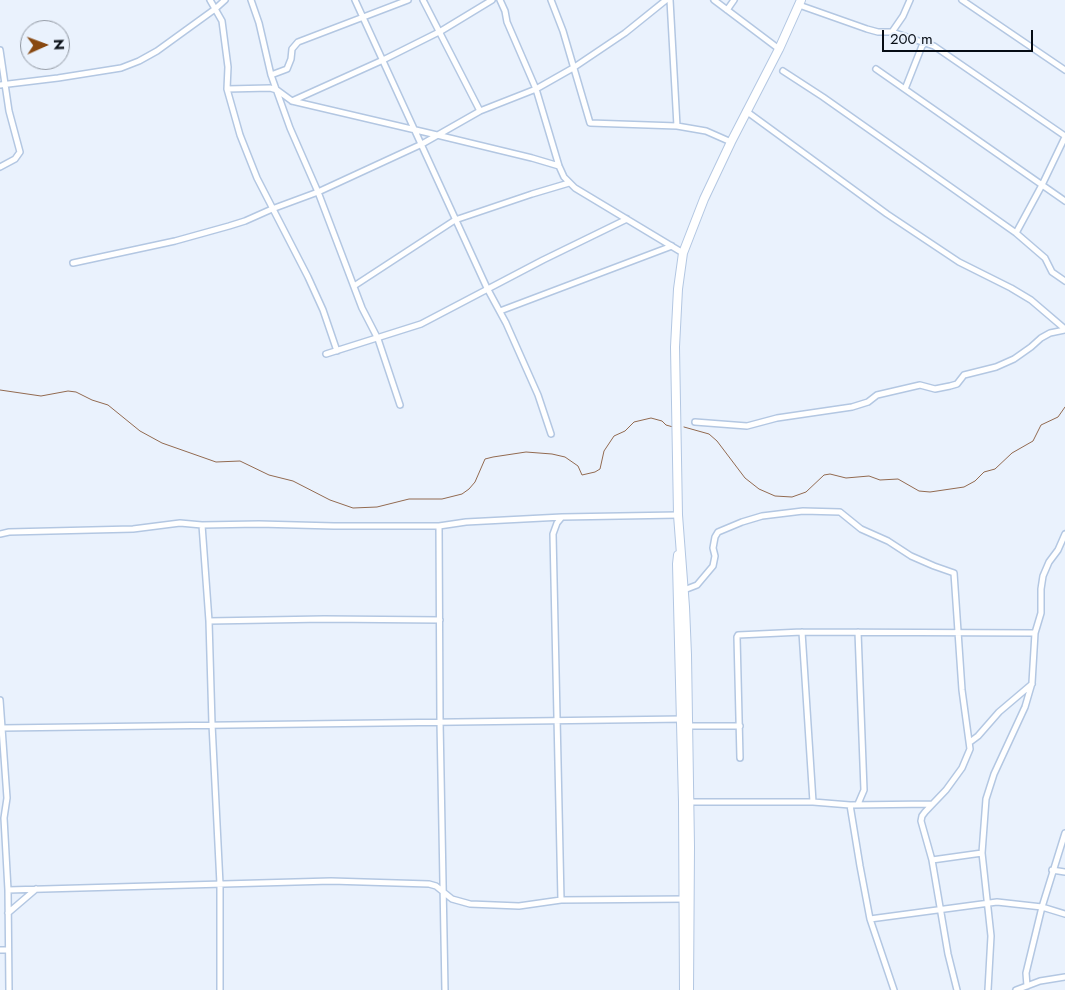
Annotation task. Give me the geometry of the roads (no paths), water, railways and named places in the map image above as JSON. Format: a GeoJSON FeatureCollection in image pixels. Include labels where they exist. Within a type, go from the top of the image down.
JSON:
{"type":"FeatureCollection","features":[{"type":"Feature","properties":{"kind":"main road"},"geometry":{"type":"LineString","coordinates":[[689,990],[686,899],[684,590],[678,515],[676,307],[683,253],[704,199],[746,111],[779,49],[800,2]]}},
{"type":"Feature","properties":{"kind":"main road"},"geometry":{"type":"LineString","coordinates":[[679,545],[677,564],[689,802],[684,990]]}},
{"type":"Feature","properties":{"kind":"street"},"geometry":{"type":"LineString","coordinates":[[210,0],[222,21],[228,67],[227,88],[240,135],[257,178],[323,310],[337,351]]}},
{"type":"Feature","properties":{"kind":"street"},"geometry":{"type":"LineString","coordinates":[[3,84],[121,68],[139,61],[157,50],[225,0]]}},
{"type":"Feature","properties":{"kind":"street"},"geometry":{"type":"LineString","coordinates":[[250,0],[259,24],[271,76],[290,128],[318,192],[362,308],[378,339],[400,405]]}},
{"type":"Feature","properties":{"kind":"street"},"geometry":{"type":"LineString","coordinates":[[355,0],[538,395],[551,434]]}},
{"type":"Feature","properties":{"kind":"street"},"geometry":{"type":"LineString","coordinates":[[271,76],[286,69],[291,59],[292,49],[298,42],[408,0]]}},
{"type":"Feature","properties":{"kind":"street"},"geometry":{"type":"LineString","coordinates":[[424,0],[480,111]]}},
{"type":"Feature","properties":{"kind":"street"},"geometry":{"type":"LineString","coordinates":[[292,101],[383,60],[441,31],[492,0]]}},
{"type":"Feature","properties":{"kind":"street"},"geometry":{"type":"LineString","coordinates":[[500,0],[507,22],[536,89],[558,166],[564,178],[575,188],[683,253]]}},
{"type":"Feature","properties":{"kind":"street"},"geometry":{"type":"LineString","coordinates":[[551,0],[563,31],[590,123],[677,126],[706,131],[731,142]]}},
{"type":"Feature","properties":{"kind":"street"},"geometry":{"type":"LineString","coordinates":[[73,263],[175,241],[211,231],[245,221],[318,192],[422,144],[480,111],[536,89],[573,68],[625,33],[668,0]]}},
{"type":"Feature","properties":{"kind":"street"},"geometry":{"type":"LineString","coordinates":[[668,0],[677,126]]}},
{"type":"Feature","properties":{"kind":"street"},"geometry":{"type":"LineString","coordinates":[[714,0],[779,49]]}},
{"type":"Feature","properties":{"kind":"street"},"geometry":{"type":"LineString","coordinates":[[727,10],[734,0]]}},
{"type":"Feature","properties":{"kind":"street"},"geometry":{"type":"LineString","coordinates":[[892,32],[903,16],[910,0]]}},
{"type":"Feature","properties":{"kind":"street"},"geometry":{"type":"LineString","coordinates":[[962,0],[1065,70]]}},
{"type":"Feature","properties":{"kind":"street"},"geometry":{"type":"LineString","coordinates":[[800,2],[868,29],[878,32],[892,32],[934,46],[1065,137],[1016,233]]}},
{"type":"Feature","properties":{"kind":"street"},"geometry":{"type":"LineString","coordinates":[[905,89],[924,44]]}},
{"type":"Feature","properties":{"kind":"street"},"geometry":{"type":"LineString","coordinates":[[0,50],[3,84],[20,152],[15,159],[0,166]]}},
{"type":"Feature","properties":{"kind":"street"},"geometry":{"type":"LineString","coordinates":[[876,69],[1065,201]]}},
{"type":"Feature","properties":{"kind":"street"},"geometry":{"type":"LineString","coordinates":[[783,71],[1016,233],[1045,258],[1052,272],[1065,281]]}},
{"type":"Feature","properties":{"kind":"street"},"geometry":{"type":"LineString","coordinates":[[227,88],[270,88],[277,90],[292,101],[415,129],[558,166]]}},
{"type":"Feature","properties":{"kind":"street"},"geometry":{"type":"LineString","coordinates":[[746,111],[886,214],[959,262],[1031,300],[1065,329]]}},
{"type":"Feature","properties":{"kind":"street"},"geometry":{"type":"LineString","coordinates":[[354,286],[456,220],[569,183]]}},
{"type":"Feature","properties":{"kind":"street"},"geometry":{"type":"LineString","coordinates":[[326,354],[421,324],[487,288],[626,219]]}},
{"type":"Feature","properties":{"kind":"street"},"geometry":{"type":"LineString","coordinates":[[500,312],[672,246]]}},
{"type":"Feature","properties":{"kind":"street"},"geometry":{"type":"LineString","coordinates":[[695,422],[746,426],[777,418],[852,407],[868,402],[877,395],[920,385],[935,389],[950,386],[956,384],[964,376],[1014,359],[1040,338],[1065,329]]}},
{"type":"Feature","properties":{"kind":"street"},"geometry":{"type":"LineString","coordinates":[[684,590],[697,585],[714,566],[715,556],[713,548],[718,532],[762,516],[803,511],[840,512],[861,529],[888,541],[911,556],[954,573],[963,698],[970,742],[968,756],[962,768],[946,790],[922,816],[921,821],[932,860],[948,954],[957,990]]}},
{"type":"Feature","properties":{"kind":"street"},"geometry":{"type":"LineString","coordinates":[[0,534],[9,532],[133,529],[180,523],[202,525],[439,526],[466,522],[562,517],[678,515]]}},
{"type":"Feature","properties":{"kind":"street"},"geometry":{"type":"LineString","coordinates":[[561,900],[553,534],[557,523],[562,517]]}},
{"type":"Feature","properties":{"kind":"street"},"geometry":{"type":"LineString","coordinates":[[202,525],[209,621],[220,884],[220,990]]}},
{"type":"Feature","properties":{"kind":"street"},"geometry":{"type":"LineString","coordinates":[[439,526],[444,990]]}},
{"type":"Feature","properties":{"kind":"street"},"geometry":{"type":"LineString","coordinates":[[988,990],[992,936],[982,853],[986,799],[994,774],[1025,707],[1032,683],[1035,633],[1041,612],[1043,576],[1065,534]]}},
{"type":"Feature","properties":{"kind":"street"},"geometry":{"type":"LineString","coordinates":[[209,621],[324,619],[440,620]]}},
{"type":"Feature","properties":{"kind":"street"},"geometry":{"type":"LineString","coordinates":[[740,758],[738,635],[802,632],[1035,633]]}},
{"type":"Feature","properties":{"kind":"street"},"geometry":{"type":"LineString","coordinates":[[802,632],[813,802]]}},
{"type":"Feature","properties":{"kind":"street"},"geometry":{"type":"LineString","coordinates":[[858,632],[864,790],[858,804]]}},
{"type":"Feature","properties":{"kind":"street"},"geometry":{"type":"LineString","coordinates":[[970,742],[978,736],[999,712],[1032,683]]}},
{"type":"Feature","properties":{"kind":"street"},"geometry":{"type":"LineString","coordinates":[[0,700],[8,798],[2,816],[2,829],[8,890],[9,990]]}},
{"type":"Feature","properties":{"kind":"street"},"geometry":{"type":"LineString","coordinates":[[2,728],[557,720],[684,722],[740,726]]}},
{"type":"Feature","properties":{"kind":"street"},"geometry":{"type":"LineString","coordinates":[[689,802],[813,802],[850,805],[932,804]]}},
{"type":"Feature","properties":{"kind":"street"},"geometry":{"type":"LineString","coordinates":[[850,805],[870,919],[894,990]]}},
{"type":"Feature","properties":{"kind":"street"},"geometry":{"type":"LineString","coordinates":[[1027,986],[1026,973],[1042,907],[1065,833]]}},
{"type":"Feature","properties":{"kind":"street"},"geometry":{"type":"LineString","coordinates":[[932,860],[982,853]]}},
{"type":"Feature","properties":{"kind":"street"},"geometry":{"type":"LineString","coordinates":[[1052,870],[1065,872]]}},
{"type":"Feature","properties":{"kind":"street"},"geometry":{"type":"LineString","coordinates":[[8,890],[331,881],[429,884],[436,886],[452,899],[470,904],[529,905],[561,900],[686,899]]}},
{"type":"Feature","properties":{"kind":"street"},"geometry":{"type":"LineString","coordinates":[[8,913],[36,889]]}},
{"type":"Feature","properties":{"kind":"street"},"geometry":{"type":"LineString","coordinates":[[870,919],[997,902],[1042,907],[1065,914]]}},
{"type":"Feature","properties":{"kind":"street"},"geometry":{"type":"LineString","coordinates":[[0,950],[8,950]]}},
{"type":"Feature","properties":{"kind":"street"},"geometry":{"type":"LineString","coordinates":[[1016,990],[1040,981],[1065,977]]}},
{"type":"Feature","properties":{"kind":"waterway"},"geometry":{"type":"LineString","coordinates":[[0,390],[41,396],[68,391],[76,392],[108,405],[140,431],[162,443],[216,462],[240,461],[269,475],[293,481],[330,500],[353,508],[377,507],[409,499],[442,499],[462,494],[475,482],[485,459],[526,452],[565,457],[578,466],[582,475],[595,472],[600,469],[604,451],[614,436],[625,431],[634,422],[651,418],[673,427]]}},
{"type":"Feature","properties":{"kind":"waterway"},"geometry":{"type":"LineString","coordinates":[[684,427],[709,434],[717,441],[745,478],[759,489],[775,496],[792,497],[806,492],[824,475],[830,474],[846,478],[869,476],[880,480],[898,479],[919,491],[930,492],[964,487],[975,481],[984,472],[995,469],[1012,453],[1033,441],[1041,425],[1058,417],[1065,407]]}}]}
